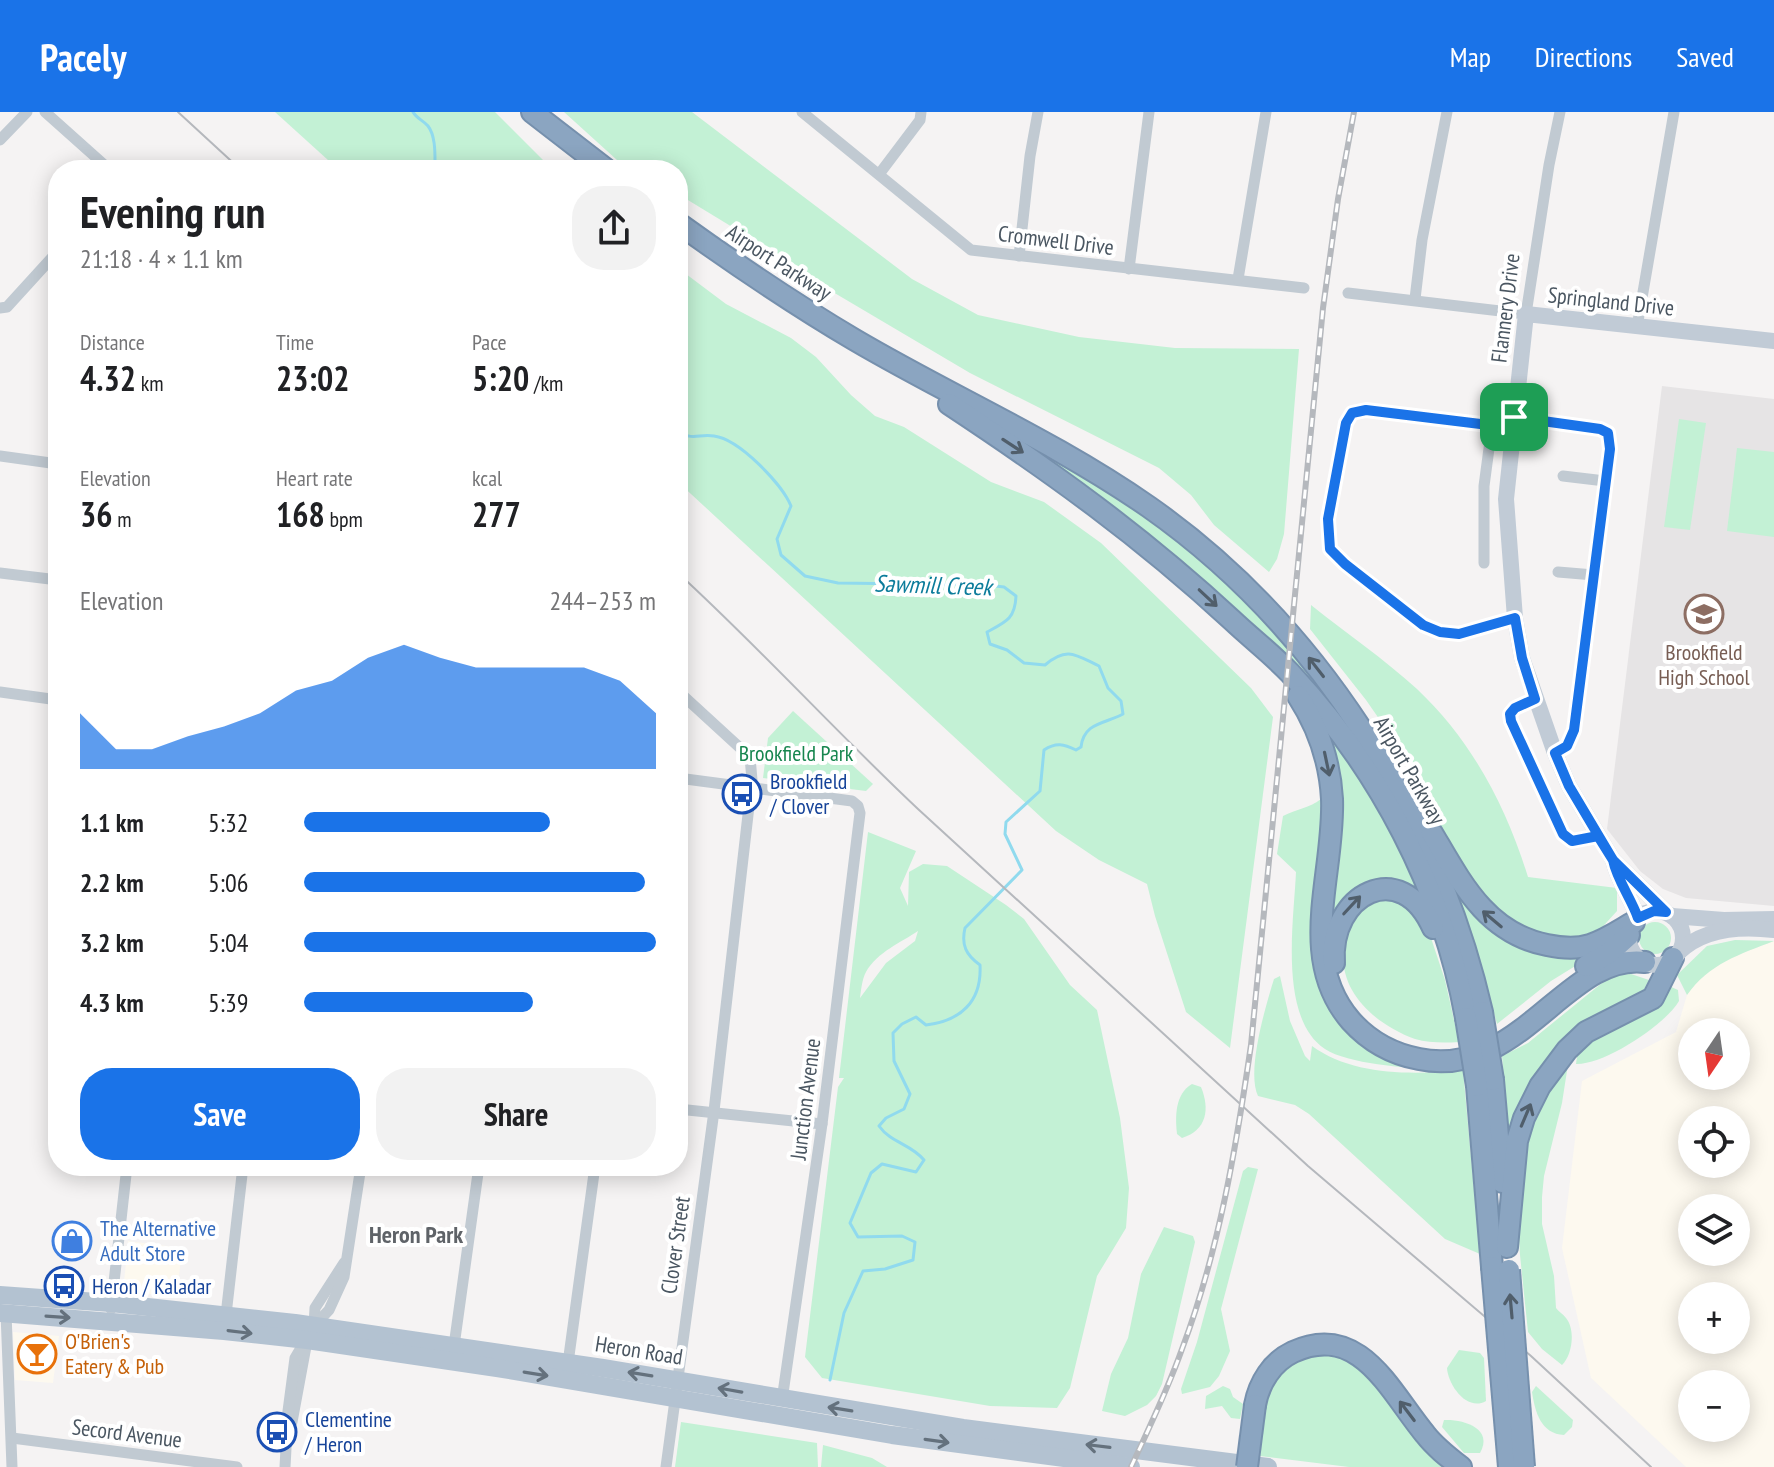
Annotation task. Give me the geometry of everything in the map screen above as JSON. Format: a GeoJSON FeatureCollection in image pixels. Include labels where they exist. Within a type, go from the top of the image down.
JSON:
{"type":"FeatureCollection","features":[{"type":"Feature","properties":{"kind":"highway"},"geometry":{"type":"LineString","coordinates":[[532,112],[594,160]]}},
{"type":"Feature","properties":{"kind":"highway","name":"Airport Parkway"},"geometry":{"type":"LineString","coordinates":[[688,230],[1039,463],[1178,570],[1284,667],[1321,709],[1389,808],[1440,917],[1474,1015]]}},
{"type":"Feature","properties":{"kind":"highway","name":"Airport Parkway"},"geometry":{"type":"LineString","coordinates":[[855,340],[1071,458],[1150,508],[1209,554],[1253,596],[1308,657],[1382,764],[1427,848],[1459,928],[1485,1083],[1507,1247],[1500,1268],[1524,1467]]}},
{"type":"Feature","properties":{"kind":"highway"},"geometry":{"type":"LineString","coordinates":[[1262,648],[1304,705],[1326,760],[1332,809],[1321,921],[1322,953],[1333,996],[1359,1030],[1385,1048],[1407,1056],[1439,1062],[1461,1060],[1499,1046],[1592,976],[1623,962],[1645,962]]}},
{"type":"Feature","properties":{"kind":"highway"},"geometry":{"type":"LineString","coordinates":[[1339,698],[1378,746],[1473,899],[1497,923],[1527,940],[1573,947],[1599,942],[1633,925]]}},
{"type":"Feature","properties":{"kind":"highway"},"geometry":{"type":"LineString","coordinates":[[1474,1015],[1419,903],[1410,896],[1392,890],[1371,891],[1356,899],[1343,914],[1334,943],[1334,966],[1340,985],[1353,1006],[1380,1031],[1398,1041],[1427,1049],[1459,1048],[1496,1035],[1574,973],[1609,953],[1633,925]]}},
{"type":"Feature","properties":{"kind":"highway"},"geometry":{"type":"LineString","coordinates":[[1507,1247],[1517,1141],[1524,1118],[1540,1086],[1567,1050],[1586,1032],[1653,998],[1676,956]]}},
{"type":"Feature","properties":{"kind":"highway","name":"Airport Parkway"},"geometry":{"type":"LineString","coordinates":[[1485,1083],[1500,1268],[1509,1467]]}},
{"type":"Feature","properties":{"kind":"highway"},"geometry":{"type":"LineString","coordinates":[[1247,1467],[1255,1405],[1266,1376],[1288,1355],[1318,1345],[1340,1347],[1358,1354],[1374,1367],[1424,1433],[1461,1467]]}},
{"type":"Feature","properties":{"kind":"main road","name":"Heron Road"},"geometry":{"type":"LineString","coordinates":[[0,1295],[110,1312],[454,1346],[568,1363],[892,1435],[1131,1467]]}},
{"type":"Feature","properties":{"kind":"main road","name":"Heron Road"},"geometry":{"type":"LineString","coordinates":[[3,1313],[226,1315],[453,1360],[782,1400],[1174,1463],[1268,1467]]}},
{"type":"Feature","properties":{"kind":"main road"},"geometry":{"type":"LineString","coordinates":[[1075,1460],[1101,1467]]}},
{"type":"Feature","properties":{"kind":"street"},"geometry":{"type":"LineString","coordinates":[[0,140],[27,112]]}},
{"type":"Feature","properties":{"kind":"street"},"geometry":{"type":"LineString","coordinates":[[45,112],[99,160]]}},
{"type":"Feature","properties":{"kind":"street","name":"Cromwell Drive"},"geometry":{"type":"LineString","coordinates":[[802,112],[971,250],[1304,288]]}},
{"type":"Feature","properties":{"kind":"street"},"geometry":{"type":"LineString","coordinates":[[880,173],[920,120],[921,112]]}},
{"type":"Feature","properties":{"kind":"street"},"geometry":{"type":"LineString","coordinates":[[1019,256],[1038,112]]}},
{"type":"Feature","properties":{"kind":"street"},"geometry":{"type":"LineString","coordinates":[[1129,269],[1149,112]]}},
{"type":"Feature","properties":{"kind":"street"},"geometry":{"type":"LineString","coordinates":[[1238,279],[1266,112]]}},
{"type":"Feature","properties":{"kind":"street"},"geometry":{"type":"LineString","coordinates":[[1415,299],[1422,240],[1447,112]]}},
{"type":"Feature","properties":{"kind":"street","name":"Flannery Drive"},"geometry":{"type":"LineString","coordinates":[[1560,112],[1526,314],[1506,499],[1515,618],[1522,658],[1535,699],[1569,786],[1613,860],[1669,914]]}},
{"type":"Feature","properties":{"kind":"street"},"geometry":{"type":"LineString","coordinates":[[1637,327],[1674,112]]}},
{"type":"Feature","properties":{"kind":"street"},"geometry":{"type":"LineString","coordinates":[[0,308],[7,307],[48,262]]}},
{"type":"Feature","properties":{"kind":"street","name":"Springland Drive"},"geometry":{"type":"LineString","coordinates":[[1348,293],[1774,341]]}},
{"type":"Feature","properties":{"kind":"street"},"geometry":{"type":"LineString","coordinates":[[1515,618],[1459,634],[1440,632],[1423,625],[1330,549],[1328,519],[1346,423],[1352,413],[1366,410],[1492,426],[1514,422],[1600,429],[1608,433],[1610,449],[1574,730],[1567,746],[1555,753]]}},
{"type":"Feature","properties":{"kind":"street"},"geometry":{"type":"LineString","coordinates":[[1484,563],[1484,486],[1492,426]]}},
{"type":"Feature","properties":{"kind":"street"},"geometry":{"type":"LineString","coordinates":[[0,456],[48,463]]}},
{"type":"Feature","properties":{"kind":"street"},"geometry":{"type":"LineString","coordinates":[[1563,476],[1605,481]]}},
{"type":"Feature","properties":{"kind":"street"},"geometry":{"type":"LineString","coordinates":[[1558,572],[1594,575]]}},
{"type":"Feature","properties":{"kind":"street"},"geometry":{"type":"LineString","coordinates":[[0,573],[48,579]]}},
{"type":"Feature","properties":{"kind":"street"},"geometry":{"type":"LineString","coordinates":[[0,692],[48,699]]}},
{"type":"Feature","properties":{"kind":"street"},"geometry":{"type":"LineString","coordinates":[[1535,699],[1515,708],[1510,714],[1537,780],[1563,834],[1572,841],[1598,836]]}},
{"type":"Feature","properties":{"kind":"street","name":"Clover Street"},"geometry":{"type":"LineString","coordinates":[[666,1467],[714,1111],[751,789],[750,757],[688,700]]}},
{"type":"Feature","properties":{"kind":"street"},"geometry":{"type":"LineString","coordinates":[[688,780],[751,789]]}},
{"type":"Feature","properties":{"kind":"street","name":"Junction Avenue"},"geometry":{"type":"LineString","coordinates":[[751,789],[852,801],[860,813],[822,1124],[782,1400]]}},
{"type":"Feature","properties":{"kind":"street","name":"Flannery Drive"},"geometry":{"type":"LineString","coordinates":[[1613,860],[1615,871],[1630,896],[1633,925]]}},
{"type":"Feature","properties":{"kind":"street"},"geometry":{"type":"LineString","coordinates":[[1774,919],[1724,920],[1654,911],[1633,925],[1634,953],[1645,962],[1659,964],[1676,956],[1692,940],[1712,932],[1774,930]]}},
{"type":"Feature","properties":{"kind":"street"},"geometry":{"type":"LineString","coordinates":[[1669,914],[1683,933],[1676,956]]}},
{"type":"Feature","properties":{"kind":"street"},"geometry":{"type":"LineString","coordinates":[[688,1110],[822,1124]]}},
{"type":"Feature","properties":{"kind":"street"},"geometry":{"type":"LineString","coordinates":[[110,1312],[126,1176]]}},
{"type":"Feature","properties":{"kind":"street"},"geometry":{"type":"LineString","coordinates":[[226,1315],[242,1176]]}},
{"type":"Feature","properties":{"kind":"street"},"geometry":{"type":"LineString","coordinates":[[285,1467],[295,1358],[310,1333],[315,1308],[346,1259],[359,1176]]}},
{"type":"Feature","properties":{"kind":"street"},"geometry":{"type":"LineString","coordinates":[[454,1346],[478,1176]]}},
{"type":"Feature","properties":{"kind":"street"},"geometry":{"type":"LineString","coordinates":[[568,1363],[594,1176]]}},
{"type":"Feature","properties":{"kind":"street"},"geometry":{"type":"LineString","coordinates":[[3,1313],[12,1467]]}},
{"type":"Feature","properties":{"kind":"street","name":"Secord Avenue"},"geometry":{"type":"LineString","coordinates":[[12,1438],[237,1467]]}},
{"type":"Feature","properties":{"kind":"shaded area","name":"Brookfield High School"},"geometry":{"type":"Polygon","coordinates":[[[1662,386],[1774,399],[1774,906],[1686,898],[1663,889],[1640,871],[1607,829],[1662,386]]]}},
{"type":"Feature","properties":{"kind":"shaded area"},"geometry":{"type":"Polygon","coordinates":[[[1774,941],[1774,1467],[1686,1467],[1591,1378],[1562,1248],[1582,1081],[1676,1032],[1678,1025],[1678,1090],[1750,1090],[1750,1018],[1680,1018],[1687,995],[1696,982],[1724,960],[1774,941]]]}},
{"type":"Feature","properties":{"kind":"shaded area"},"geometry":{"type":"Polygon","coordinates":[[[128,1241],[182,1248],[177,1296],[137,1293],[124,1283],[128,1241]]]}},
{"type":"Feature","properties":{"kind":"shaded area"},"geometry":{"type":"Polygon","coordinates":[[[13,1332],[59,1336],[53,1383],[15,1380],[13,1332]]]}},
{"type":"Feature","properties":{"kind":"green space"},"geometry":{"type":"Polygon","coordinates":[[[275,112],[495,112],[543,160],[328,160],[275,112]]]}},
{"type":"Feature","properties":{"kind":"green space"},"geometry":{"type":"Polygon","coordinates":[[[564,112],[692,112],[912,279],[978,315],[1079,337],[1175,348],[1299,349],[1284,534],[1277,559],[1269,572],[1214,525],[1191,495],[1159,468],[970,373],[777,259],[747,236],[688,200],[688,160],[617,160],[564,112]]]}},
{"type":"Feature","properties":{"kind":"green space"},"geometry":{"type":"Polygon","coordinates":[[[688,276],[726,304],[791,338],[816,357],[875,416],[904,427],[991,482],[1044,502],[1101,543],[1251,688],[1273,717],[1230,1048],[1186,1012],[1147,884],[1099,860],[1056,831],[688,491],[688,276]]]}},
{"type":"Feature","properties":{"kind":"green space"},"geometry":{"type":"Polygon","coordinates":[[[1679,419],[1706,423],[1690,530],[1664,527],[1679,419]]]}},
{"type":"Feature","properties":{"kind":"green space"},"geometry":{"type":"Polygon","coordinates":[[[1025,438],[1183,540],[1284,636],[1373,759],[1328,707],[1068,475],[1023,442],[1025,438]]]}},
{"type":"Feature","properties":{"kind":"green space"},"geometry":{"type":"Polygon","coordinates":[[[1737,448],[1774,452],[1774,537],[1727,531],[1737,448]]]}},
{"type":"Feature","properties":{"kind":"green space"},"geometry":{"type":"Polygon","coordinates":[[[1311,605],[1417,689],[1454,730],[1498,800],[1528,877],[1617,888],[1617,911],[1596,934],[1577,943],[1516,927],[1476,890],[1438,829],[1418,778],[1366,700],[1310,629],[1311,605]]]}},
{"type":"Feature","properties":{"kind":"green space","name":"Brookfield Park"},"geometry":{"type":"Polygon","coordinates":[[[793,711],[873,784],[866,791],[763,778],[768,738],[793,711]]]}},
{"type":"Feature","properties":{"kind":"green space"},"geometry":{"type":"Polygon","coordinates":[[[1325,726],[1374,797],[1425,898],[1374,887],[1330,948],[1325,726]]]}},
{"type":"Feature","properties":{"kind":"green space"},"geometry":{"type":"Polygon","coordinates":[[[1325,799],[1313,945],[1318,981],[1329,1005],[1434,1069],[1378,1064],[1335,1054],[1310,1034],[1300,1015],[1292,967],[1296,872],[1277,854],[1283,816],[1325,799]]]}},
{"type":"Feature","properties":{"kind":"green space"},"geometry":{"type":"Polygon","coordinates":[[[868,832],[916,851],[900,888],[908,906],[909,872],[923,864],[947,866],[1024,919],[1070,985],[1097,1010],[1120,1118],[1129,1188],[1126,1228],[1097,1276],[1070,1388],[1057,1408],[990,1406],[822,1378],[805,1357],[838,1087],[844,1078],[839,1078],[868,832]],[[918,931],[890,948],[871,965],[865,975],[860,998],[886,963],[915,941],[918,931]]]}},
{"type":"Feature","properties":{"kind":"green space"},"geometry":{"type":"Polygon","coordinates":[[[1451,879],[1488,924],[1581,951],[1585,960],[1551,981],[1497,1024],[1474,941],[1451,879]]]}},
{"type":"Feature","properties":{"kind":"green space"},"geometry":{"type":"Polygon","coordinates":[[[1395,897],[1428,929],[1445,980],[1459,1042],[1426,1041],[1396,1031],[1364,1006],[1347,979],[1343,954],[1347,929],[1361,909],[1371,902],[1395,897]]]}},
{"type":"Feature","properties":{"kind":"green space"},"geometry":{"type":"Polygon","coordinates":[[[1655,922],[1667,926],[1671,938],[1667,950],[1655,954],[1643,950],[1639,938],[1643,926],[1655,922]]]}},
{"type":"Feature","properties":{"kind":"green space"},"geometry":{"type":"Polygon","coordinates":[[[1735,940],[1774,941],[1715,968],[1687,995],[1677,975],[1707,946],[1735,940]]]}},
{"type":"Feature","properties":{"kind":"green space"},"geometry":{"type":"Polygon","coordinates":[[[1631,974],[1658,983],[1657,986],[1582,1028],[1509,1142],[1502,1056],[1528,1043],[1614,975],[1631,974]]]}},
{"type":"Feature","properties":{"kind":"green space"},"geometry":{"type":"Polygon","coordinates":[[[1280,976],[1290,1021],[1310,1061],[1312,1046],[1328,1056],[1365,1068],[1404,1073],[1463,1070],[1480,1254],[1445,1239],[1309,1114],[1295,1105],[1258,1096],[1254,1071],[1258,1038],[1274,979],[1280,976]]]}},
{"type":"Feature","properties":{"kind":"green space"},"geometry":{"type":"Polygon","coordinates":[[[1669,986],[1678,990],[1679,1001],[1648,1032],[1602,1058],[1576,1064],[1578,1049],[1669,986]]]}},
{"type":"Feature","properties":{"kind":"green space"},"geometry":{"type":"Polygon","coordinates":[[[1569,1058],[1542,1197],[1542,1224],[1554,1276],[1556,1308],[1569,1323],[1572,1336],[1562,1365],[1542,1349],[1528,1332],[1517,1203],[1519,1173],[1533,1113],[1569,1058]]]}},
{"type":"Feature","properties":{"kind":"green space"},"geometry":{"type":"Polygon","coordinates":[[[1192,1084],[1201,1087],[1206,1111],[1197,1130],[1182,1138],[1177,1134],[1177,1106],[1186,1088],[1192,1084]]]}},
{"type":"Feature","properties":{"kind":"green space"},"geometry":{"type":"Polygon","coordinates":[[[1248,1167],[1258,1169],[1221,1309],[1230,1351],[1219,1376],[1210,1387],[1182,1394],[1243,1171],[1248,1167]]]}},
{"type":"Feature","properties":{"kind":"green space"},"geometry":{"type":"Polygon","coordinates":[[[1164,1227],[1193,1236],[1195,1242],[1162,1384],[1147,1405],[1125,1416],[1102,1411],[1111,1374],[1128,1338],[1141,1274],[1164,1227]]]}},
{"type":"Feature","properties":{"kind":"green space"},"geometry":{"type":"Polygon","coordinates":[[[1459,1350],[1480,1353],[1484,1358],[1486,1401],[1472,1403],[1466,1400],[1451,1382],[1447,1368],[1459,1350]]]}},
{"type":"Feature","properties":{"kind":"green space"},"geometry":{"type":"Polygon","coordinates":[[[1319,1354],[1338,1354],[1357,1362],[1448,1467],[1349,1467],[1260,1456],[1266,1406],[1277,1379],[1300,1360],[1319,1354]]]}},
{"type":"Feature","properties":{"kind":"green space"},"geometry":{"type":"Polygon","coordinates":[[[1223,1386],[1230,1389],[1233,1397],[1243,1404],[1240,1419],[1231,1418],[1222,1406],[1205,1409],[1206,1396],[1223,1386]]]}},
{"type":"Feature","properties":{"kind":"green space"},"geometry":{"type":"Polygon","coordinates":[[[1536,1386],[1573,1420],[1572,1427],[1564,1435],[1550,1431],[1540,1421],[1532,1392],[1536,1386]]]}},
{"type":"Feature","properties":{"kind":"green space"},"geometry":{"type":"Polygon","coordinates":[[[1444,1420],[1467,1423],[1480,1431],[1483,1444],[1480,1453],[1464,1453],[1442,1427],[1444,1420]]]}},
{"type":"Feature","properties":{"kind":"green space"},"geometry":{"type":"Polygon","coordinates":[[[681,1422],[817,1443],[818,1467],[675,1467],[681,1422]]]}},
{"type":"Feature","properties":{"kind":"green space"},"geometry":{"type":"Polygon","coordinates":[[[823,1445],[872,1458],[887,1467],[821,1467],[823,1445]]]}},
{"type":"Feature","properties":{"kind":"waterway","name":"Sawmill Creek"},"geometry":{"type":"LineString","coordinates":[[413,112],[430,130],[435,160]]}},
{"type":"Feature","properties":{"kind":"waterway","name":"Sawmill Creek"},"geometry":{"type":"LineString","coordinates":[[688,436],[724,439],[747,454],[769,475],[791,506],[777,539],[781,555],[805,576],[838,583],[1004,587],[1016,596],[1014,610],[1008,619],[987,632],[990,644],[1007,650],[1024,663],[1045,665],[1059,656],[1072,654],[1099,666],[1108,688],[1121,701],[1123,714],[1091,728],[1081,747],[1076,750],[1064,745],[1044,750],[1040,791],[1006,822],[1005,834],[1022,870],[965,928],[966,949],[980,965],[980,978],[973,999],[959,1014],[949,1019],[926,1025],[916,1017],[893,1033],[894,1061],[910,1094],[904,1109],[886,1118],[879,1126],[924,1160],[916,1172],[882,1164],[871,1173],[850,1223],[858,1237],[902,1236],[915,1242],[913,1260],[885,1269],[863,1271],[844,1313],[830,1380]]}},
{"type":"Feature","properties":{"kind":"tram line"},"geometry":{"type":"LineString","coordinates":[[178,112],[230,160]]}},
{"type":"Feature","properties":{"kind":"tram line"},"geometry":{"type":"LineString","coordinates":[[688,583],[918,809],[1308,1166],[1531,1356],[1651,1467]]}},
{"type":"Feature","properties":{"kind":"railway"},"geometry":{"type":"LineString","coordinates":[[1131,1467],[1171,1379],[1195,1312],[1225,1199],[1239,1122],[1251,1045],[1323,308],[1354,112]]}},
{"type":"Feature","properties":{"kind":"place","name":"Brookfield High School"},"geometry":{"type":"Point","coordinates":[1704,614]}},
{"type":"Feature","properties":{"kind":"place","name":"Brookfield / Clover"},"geometry":{"type":"Point","coordinates":[742,794]}},
{"type":"Feature","properties":{"kind":"place","name":"The Alternative Adult Store"},"geometry":{"type":"Point","coordinates":[72,1241]}},
{"type":"Feature","properties":{"kind":"place","name":"Heron / Kaladar"},"geometry":{"type":"Point","coordinates":[64,1286]}},
{"type":"Feature","properties":{"kind":"place","name":"O'Brien's Eatery & Pub"},"geometry":{"type":"Point","coordinates":[37,1354]}},
{"type":"Feature","properties":{"kind":"place","name":"Clementine / Heron"},"geometry":{"type":"Point","coordinates":[277,1432]}},
{"type":"Feature","properties":{"kind":"district","name":"Heron Park"},"geometry":{"type":"Point","coordinates":[416,1234]}},
{"type":"Feature","properties":{"kind":"route"},"geometry":{"type":"LineString","coordinates":[[1514,417],[1513,428],[1366,410],[1352,413],[1346,423],[1328,519],[1330,549],[1423,625],[1440,632],[1459,634],[1515,618],[1522,658],[1535,699],[1515,708],[1510,714],[1511,721],[1563,834],[1572,841],[1598,836],[1613,860],[1623,866],[1666,912],[1648,912],[1638,918],[1630,896],[1615,871],[1613,860],[1569,786],[1555,753],[1567,746],[1574,730],[1610,449],[1608,433],[1600,429],[1514,417]]}}]}
